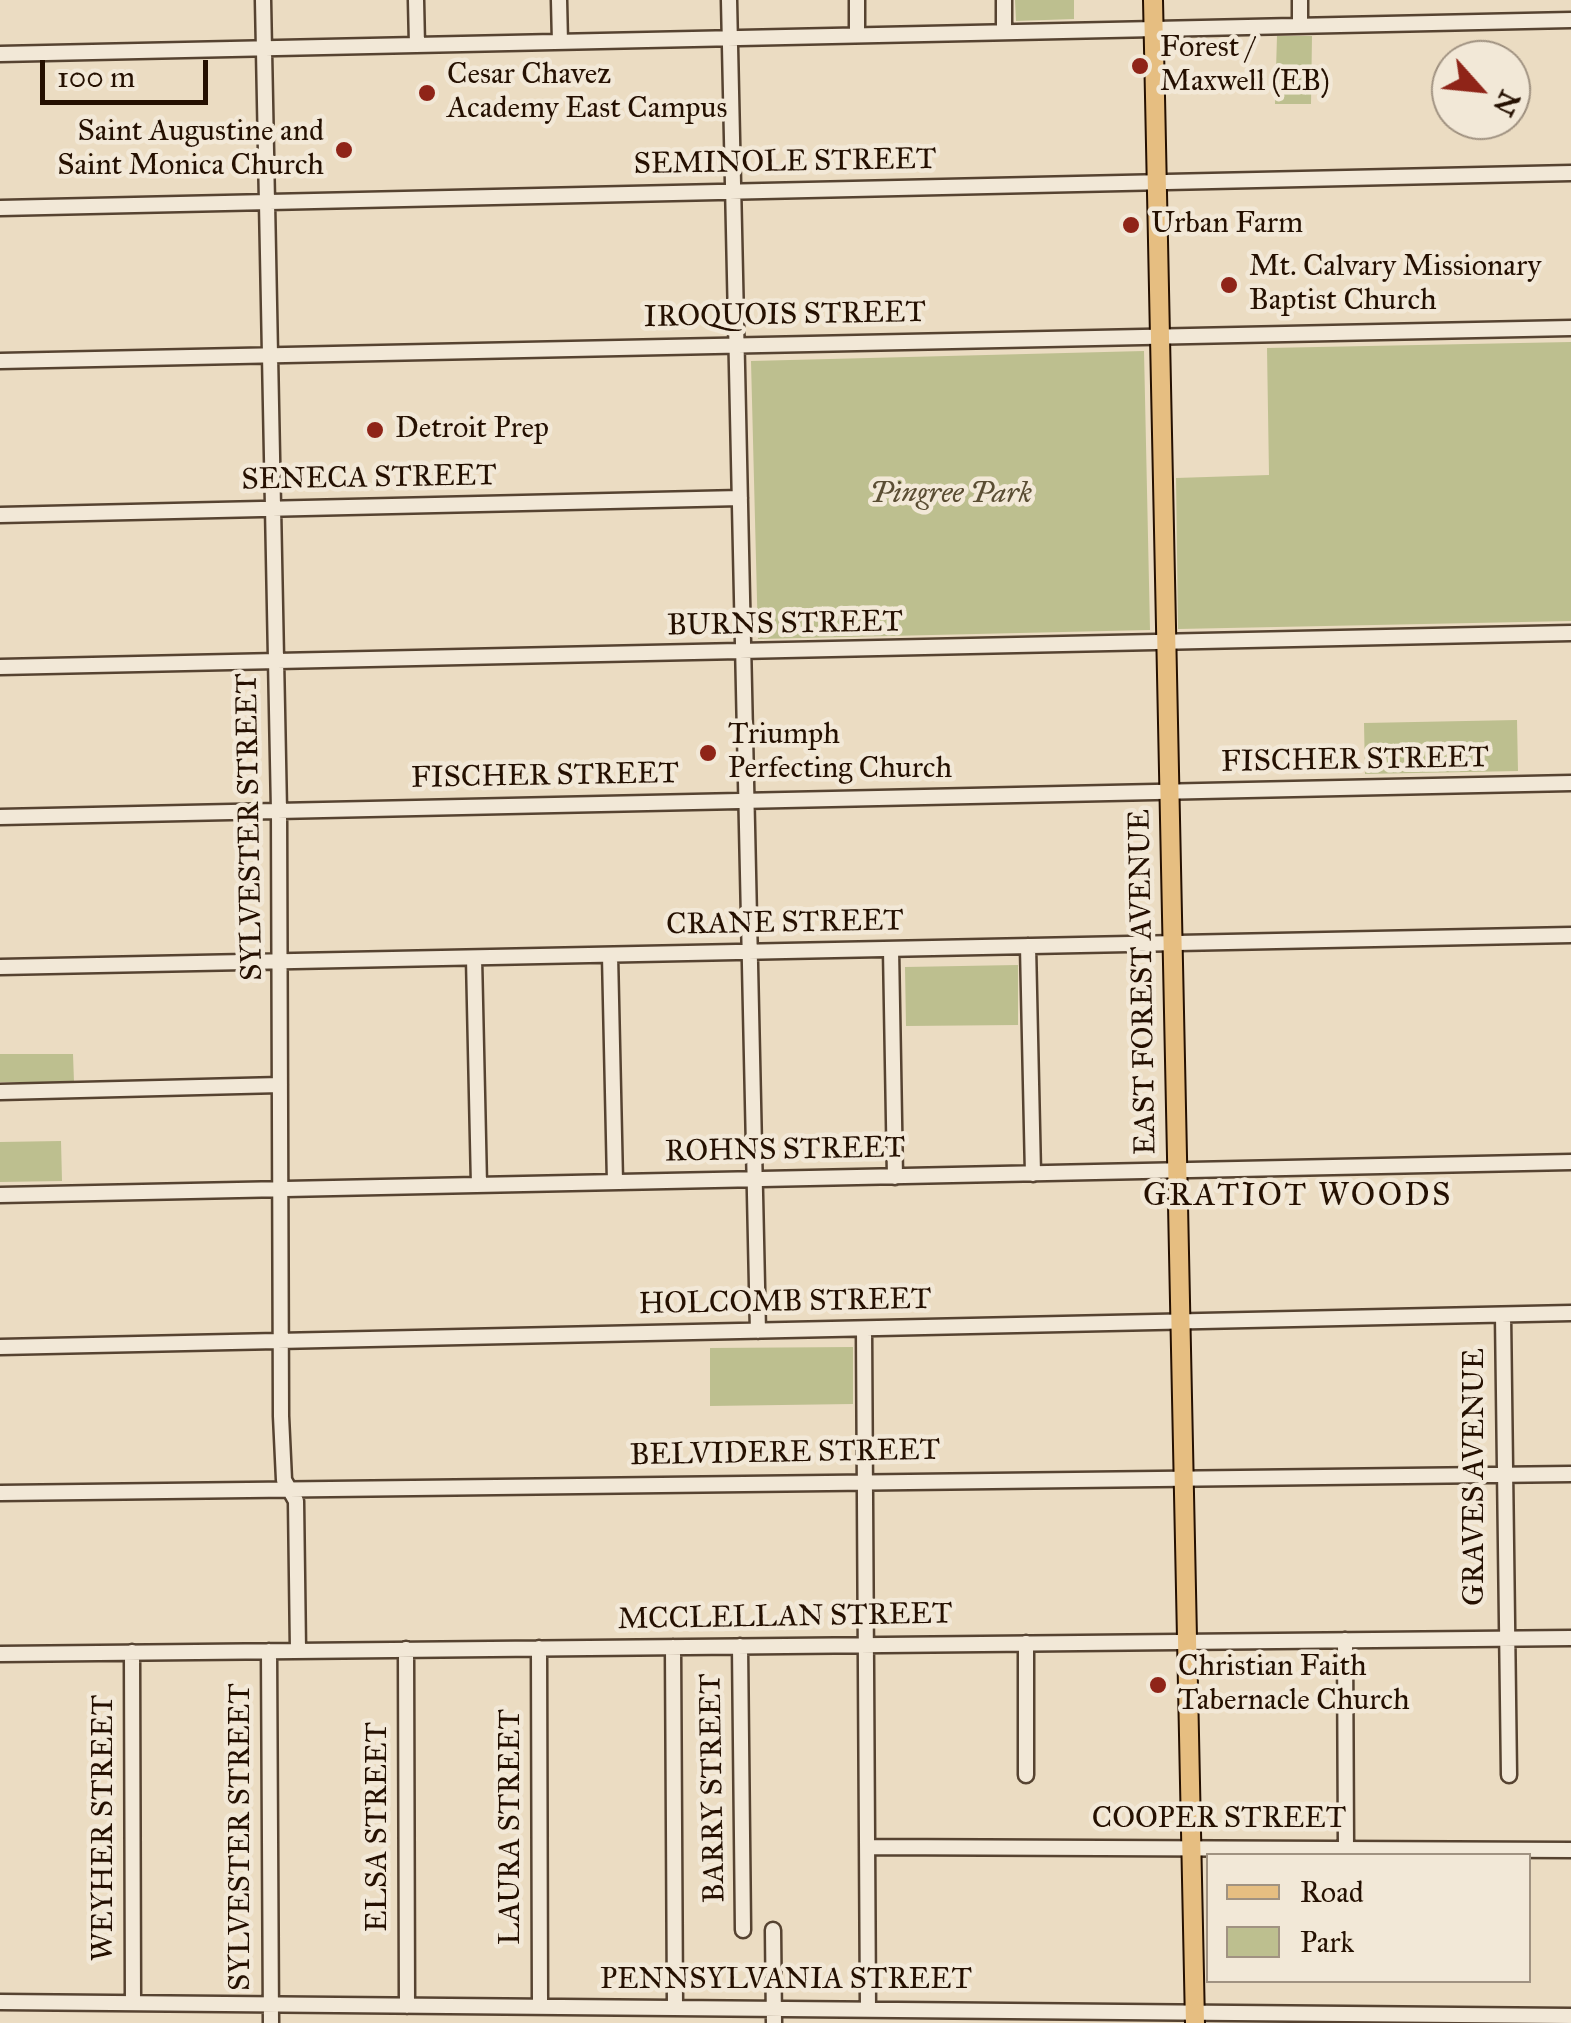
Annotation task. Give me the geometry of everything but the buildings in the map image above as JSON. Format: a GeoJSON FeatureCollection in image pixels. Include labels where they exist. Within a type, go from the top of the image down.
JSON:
{"type":"FeatureCollection","features":[{"type":"Feature","properties":{"kind":"main road","name":"EAST FOREST AVENUE"},"geometry":{"type":"LineString","coordinates":[[1152,0],[1195,2017]]}},
{"type":"Feature","properties":{"kind":"street","name":"SYLVESTER STREET"},"geometry":{"type":"LineString","coordinates":[[263,0],[279,810],[281,1341],[284,1475],[296,1501],[298,1650]]}},
{"type":"Feature","properties":{"kind":"street"},"geometry":{"type":"LineString","coordinates":[[416,0],[417,45]]}},
{"type":"Feature","properties":{"kind":"street"},"geometry":{"type":"LineString","coordinates":[[559,0],[560,42]]}},
{"type":"Feature","properties":{"kind":"street"},"geometry":{"type":"LineString","coordinates":[[729,0],[758,1331]]}},
{"type":"Feature","properties":{"kind":"street"},"geometry":{"type":"LineString","coordinates":[[856,0],[857,35]]}},
{"type":"Feature","properties":{"kind":"street"},"geometry":{"type":"LineString","coordinates":[[1004,0],[1004,32]]}},
{"type":"Feature","properties":{"kind":"street"},"geometry":{"type":"LineString","coordinates":[[1300,0],[1300,26]]}},
{"type":"Feature","properties":{"kind":"street"},"geometry":{"type":"LineString","coordinates":[[0,54],[1571,20]]}},
{"type":"Feature","properties":{"kind":"street","name":"SEMINOLE STREET"},"geometry":{"type":"LineString","coordinates":[[0,208],[1571,173]]}},
{"type":"Feature","properties":{"kind":"street","name":"IROQUOIS STREET"},"geometry":{"type":"LineString","coordinates":[[0,360],[1571,328]]}},
{"type":"Feature","properties":{"kind":"street","name":"SENECA STREET"},"geometry":{"type":"LineString","coordinates":[[0,515],[740,498]]}},
{"type":"Feature","properties":{"kind":"street","name":"BURNS STREET"},"geometry":{"type":"LineString","coordinates":[[0,668],[1571,633]]}},
{"type":"Feature","properties":{"kind":"street","name":"FISCHER STREET"},"geometry":{"type":"LineString","coordinates":[[0,816],[1571,783]]}},
{"type":"Feature","properties":{"kind":"street","name":"CRANE STREET"},"geometry":{"type":"LineString","coordinates":[[0,968],[1571,935]]}},
{"type":"Feature","properties":{"kind":"street"},"geometry":{"type":"LineString","coordinates":[[1028,946],[1033,1174]]}},
{"type":"Feature","properties":{"kind":"street"},"geometry":{"type":"LineString","coordinates":[[890,949],[895,1176]]}},
{"type":"Feature","properties":{"kind":"street"},"geometry":{"type":"LineString","coordinates":[[610,955],[615,1182]]}},
{"type":"Feature","properties":{"kind":"street"},"geometry":{"type":"LineString","coordinates":[[474,958],[479,1185]]}},
{"type":"Feature","properties":{"kind":"street"},"geometry":{"type":"LineString","coordinates":[[0,1092],[280,1085]]}},
{"type":"Feature","properties":{"kind":"street","name":"ROHNS STREET"},"geometry":{"type":"LineString","coordinates":[[0,1195],[1571,1162]]}},
{"type":"Feature","properties":{"kind":"street","name":"HOLCOMB STREET"},"geometry":{"type":"LineString","coordinates":[[0,1347],[1571,1313]]}},
{"type":"Feature","properties":{"kind":"street","name":"GRAVES AVENUE"},"geometry":{"type":"LineString","coordinates":[[1503,1315],[1508,1775]]}},
{"type":"Feature","properties":{"kind":"street"},"geometry":{"type":"LineString","coordinates":[[864,1329],[868,2009]]}},
{"type":"Feature","properties":{"kind":"street","name":"BELVIDERE STREET"},"geometry":{"type":"LineString","coordinates":[[0,1493],[1571,1474]]}},
{"type":"Feature","properties":{"kind":"street","name":"MCCLELLAN STREET"},"geometry":{"type":"LineString","coordinates":[[0,1654],[1571,1638]]}},
{"type":"Feature","properties":{"kind":"street"},"geometry":{"type":"LineString","coordinates":[[1345,1640],[1346,1849]]}},
{"type":"Feature","properties":{"kind":"street"},"geometry":{"type":"LineString","coordinates":[[1026,1643],[1026,1775]]}},
{"type":"Feature","properties":{"kind":"street","name":"BARRY STREET"},"geometry":{"type":"LineString","coordinates":[[740,1646],[744,1930]]}},
{"type":"Feature","properties":{"kind":"street"},"geometry":{"type":"LineString","coordinates":[[673,1647],[674,2007]]}},
{"type":"Feature","properties":{"kind":"street","name":"LAURA STREET"},"geometry":{"type":"LineString","coordinates":[[539,1648],[540,2006]]}},
{"type":"Feature","properties":{"kind":"street","name":"ELSA STREET"},"geometry":{"type":"LineString","coordinates":[[406,1649],[407,2006]]}},
{"type":"Feature","properties":{"kind":"street","name":"SYLVESTER STREET"},"geometry":{"type":"LineString","coordinates":[[269,1650],[271,2023]]}},
{"type":"Feature","properties":{"kind":"street","name":"WEYHER STREET"},"geometry":{"type":"LineString","coordinates":[[132,1652],[133,2004]]}},
{"type":"Feature","properties":{"kind":"street","name":"COOPER STREET"},"geometry":{"type":"LineString","coordinates":[[867,1847],[1571,1850]]}},
{"type":"Feature","properties":{"kind":"street"},"geometry":{"type":"LineString","coordinates":[[772,1930],[774,2016]]}},
{"type":"Feature","properties":{"kind":"street","name":"PENNSYLVANIA STREET"},"geometry":{"type":"LineString","coordinates":[[0,2002],[674,2007],[774,2016],[868,2009],[1195,2017],[1571,2016]]}},
{"type":"Feature","properties":{"kind":"green space"},"geometry":{"type":"Polygon","coordinates":[[[1015,0],[1074,0],[1074,19],[1016,21],[1015,0]]]}},
{"type":"Feature","properties":{"kind":"green space"},"geometry":{"type":"Polygon","coordinates":[[[1277,36],[1312,36],[1311,104],[1275,104],[1277,36]]]}},
{"type":"Feature","properties":{"kind":"green space"},"geometry":{"type":"Polygon","coordinates":[[[1571,342],[1571,621],[1178,629],[1176,478],[1269,475],[1267,348],[1571,342]]]}},
{"type":"Feature","properties":{"kind":"green space","name":"Pingree Park"},"geometry":{"type":"Polygon","coordinates":[[[1144,351],[1150,630],[758,639],[751,361],[1144,351]]]}},
{"type":"Feature","properties":{"kind":"green space"},"geometry":{"type":"Polygon","coordinates":[[[1517,720],[1518,771],[1365,774],[1364,723],[1517,720]]]}},
{"type":"Feature","properties":{"kind":"green space"},"geometry":{"type":"Polygon","coordinates":[[[1018,965],[1018,1025],[906,1026],[905,967],[1018,965]]]}},
{"type":"Feature","properties":{"kind":"green space"},"geometry":{"type":"Polygon","coordinates":[[[0,1054],[73,1054],[74,1082],[0,1082],[0,1054]]]}},
{"type":"Feature","properties":{"kind":"green space"},"geometry":{"type":"Polygon","coordinates":[[[61,1141],[62,1181],[0,1182],[0,1142],[61,1141]]]}},
{"type":"Feature","properties":{"kind":"green space"},"geometry":{"type":"Polygon","coordinates":[[[853,1347],[853,1404],[710,1406],[710,1348],[853,1347]]]}},
{"type":"Feature","properties":{"kind":"place","name":"Forest / Maxwell (EB)"},"geometry":{"type":"Point","coordinates":[1140,66]}},
{"type":"Feature","properties":{"kind":"place","name":"Cesar Chavez Academy East Campus"},"geometry":{"type":"Point","coordinates":[427,93]}},
{"type":"Feature","properties":{"kind":"place","name":"Saint Augustine and Saint Monica Church"},"geometry":{"type":"Point","coordinates":[344,150]}},
{"type":"Feature","properties":{"kind":"place","name":"Urban Farm"},"geometry":{"type":"Point","coordinates":[1131,225]}},
{"type":"Feature","properties":{"kind":"place","name":"Mt. Calvary Missionary Baptist Church"},"geometry":{"type":"Point","coordinates":[1229,285]}},
{"type":"Feature","properties":{"kind":"place","name":"Detroit Prep"},"geometry":{"type":"Point","coordinates":[375,430]}},
{"type":"Feature","properties":{"kind":"place","name":"Triumph Perfecting Church"},"geometry":{"type":"Point","coordinates":[708,753]}},
{"type":"Feature","properties":{"kind":"place","name":"Christian Faith Tabernacle Church"},"geometry":{"type":"Point","coordinates":[1158,1685]}},
{"type":"Feature","properties":{"kind":"district","name":"GRATIOT WOODS"},"geometry":{"type":"Point","coordinates":[1298,1197]}}]}
